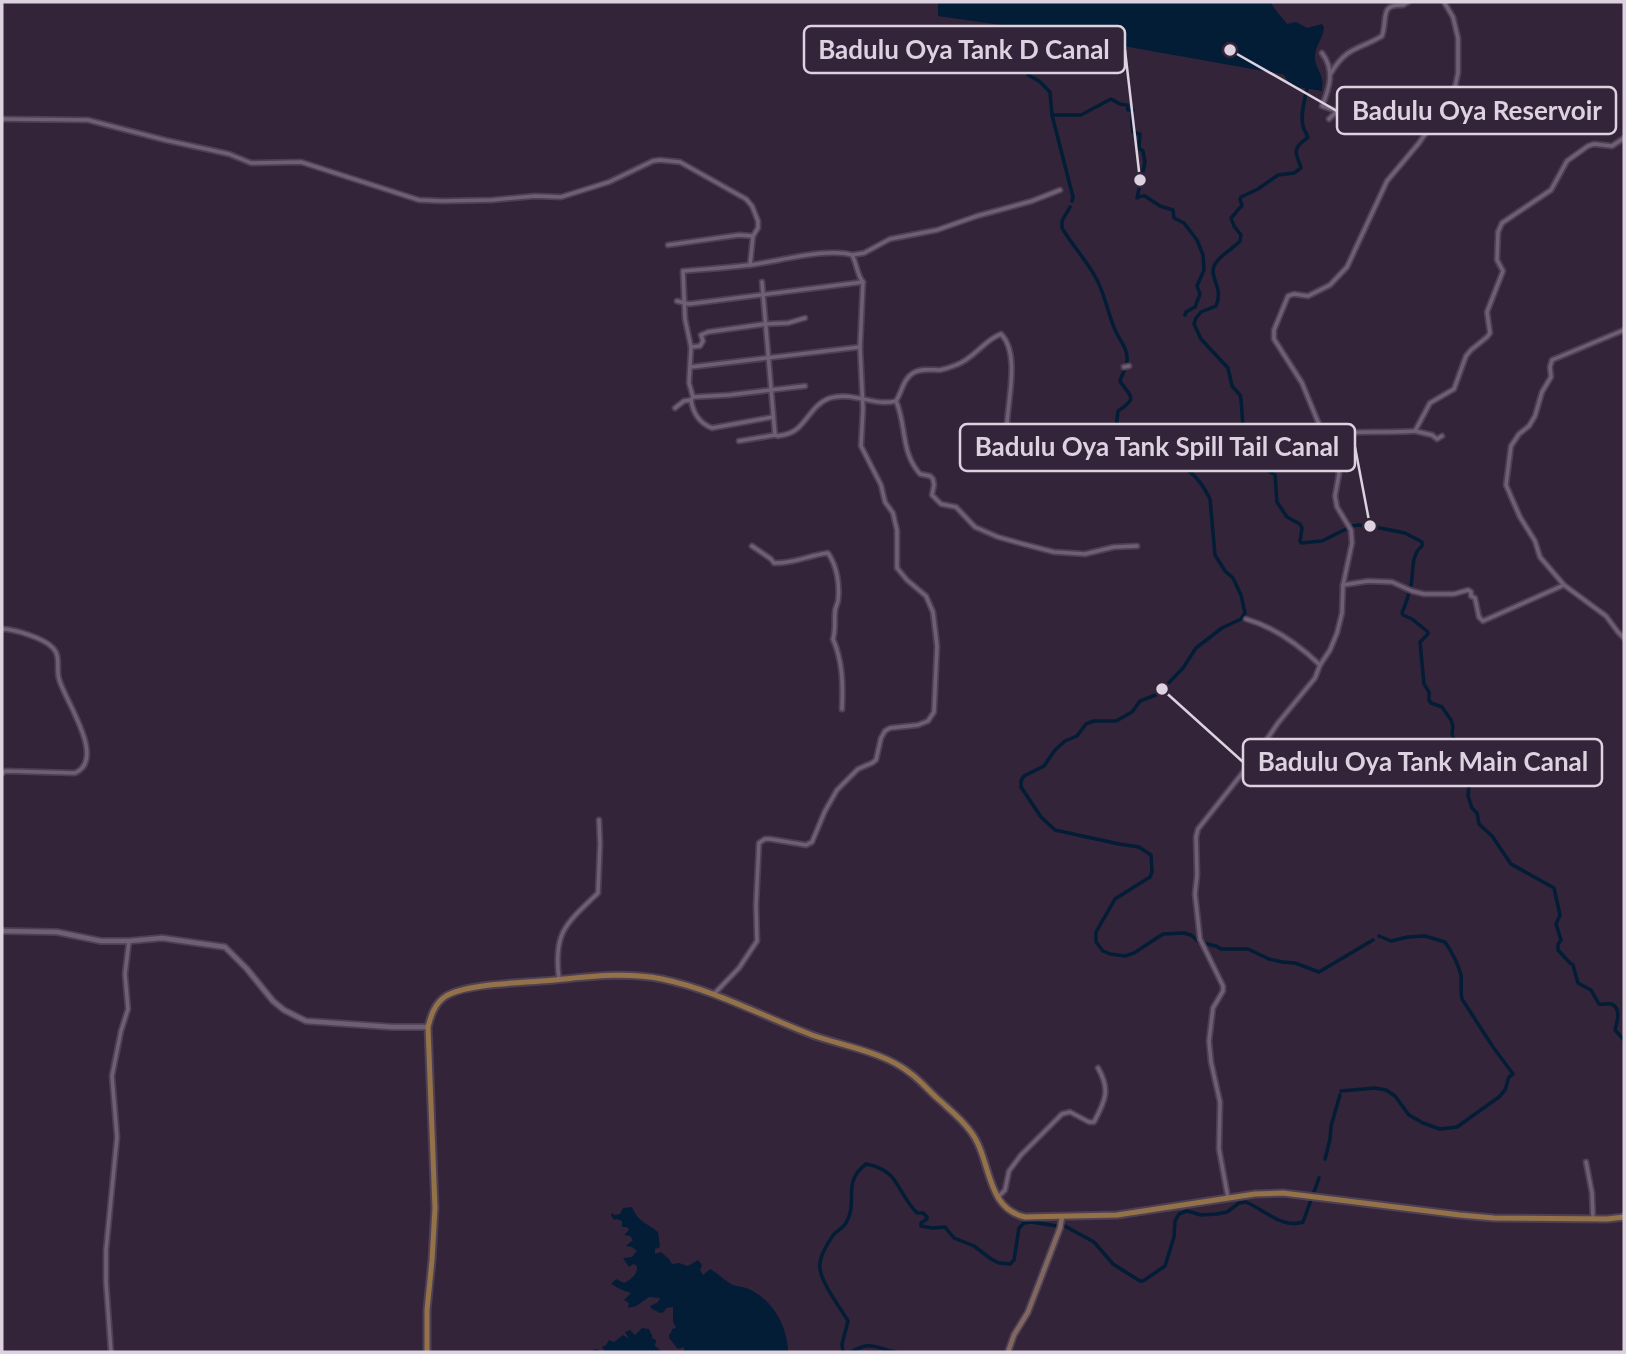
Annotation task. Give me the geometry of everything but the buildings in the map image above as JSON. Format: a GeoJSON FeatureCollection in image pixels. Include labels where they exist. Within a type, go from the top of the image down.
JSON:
{"type":"FeatureCollection","features":[{"type":"Feature","properties":{"kind":"main road"},"geometry":{"type":"LineString","coordinates":[[428,1352],[426,1310],[435,1208],[428,1027],[434,1009],[444,998],[453,993],[499,984],[613,975],[639,976],[679,983],[713,994],[814,1036],[894,1062],[909,1072],[971,1131],[980,1146],[997,1198],[1007,1210],[1020,1216],[1127,1214],[1270,1193],[1312,1195],[1494,1218],[1624,1217]]}},
{"type":"Feature","properties":{"kind":"main road"},"geometry":{"type":"LineString","coordinates":[[1008,1352],[1014,1335],[1028,1312],[1062,1217]]}},
{"type":"Feature","properties":{"kind":"street"},"geometry":{"type":"LineString","coordinates":[[1329,118],[1337,111],[1322,106],[1328,92],[1331,73],[1349,51],[1382,36],[1385,14],[1392,3],[1403,5],[1408,2]]}},
{"type":"Feature","properties":{"kind":"street"},"geometry":{"type":"LineString","coordinates":[[1228,1198],[1219,1149],[1220,1102],[1209,1041],[1213,1008],[1223,986],[1200,942],[1195,894],[1196,837],[1198,828],[1315,678],[1337,634],[1342,613],[1346,564],[1351,549],[1351,530],[1337,507],[1335,496],[1339,474],[1336,458],[1323,434],[1307,392],[1273,339],[1288,296],[1308,296],[1323,289],[1331,285],[1347,267],[1387,181],[1419,143],[1455,87],[1458,73],[1458,38],[1444,2]]}},
{"type":"Feature","properties":{"kind":"street"},"geometry":{"type":"LineString","coordinates":[[1322,53],[1331,73]]}},
{"type":"Feature","properties":{"kind":"street"},"geometry":{"type":"LineString","coordinates":[[2,119],[88,120],[229,154],[251,163],[301,162],[419,200],[561,197],[609,182],[653,161],[680,162],[746,199],[752,206],[758,228],[753,236],[750,265]]}},
{"type":"Feature","properties":{"kind":"street"},"geometry":{"type":"LineString","coordinates":[[1415,432],[1430,403],[1454,389],[1466,356],[1490,333],[1487,312],[1503,271],[1497,260],[1498,232],[1502,223],[1551,190],[1567,161],[1588,146],[1612,146],[1624,138]]}},
{"type":"Feature","properties":{"kind":"street"},"geometry":{"type":"LineString","coordinates":[[773,417],[712,428],[703,425],[697,418],[692,409],[691,347],[685,319],[683,271],[750,265],[822,254],[864,253],[890,239],[937,230],[1060,190]]}},
{"type":"Feature","properties":{"kind":"street"},"geometry":{"type":"LineString","coordinates":[[667,245],[739,235],[753,236]]}},
{"type":"Feature","properties":{"kind":"street"},"geometry":{"type":"LineString","coordinates":[[713,994],[739,968],[757,941],[759,843],[765,839],[806,845],[812,842],[837,790],[858,769],[876,760],[885,731],[918,725],[928,721],[934,712],[937,646],[933,612],[926,596],[897,568],[895,522],[885,502],[881,485],[861,446],[863,409],[860,347],[863,282],[859,278],[857,264],[852,255]]}},
{"type":"Feature","properties":{"kind":"street"},"geometry":{"type":"LineString","coordinates":[[762,282],[775,435]]}},
{"type":"Feature","properties":{"kind":"street"},"geometry":{"type":"LineString","coordinates":[[677,301],[685,304],[863,282]]}},
{"type":"Feature","properties":{"kind":"street"},"geometry":{"type":"LineString","coordinates":[[691,347],[700,346],[703,333],[788,323],[805,317]]}},
{"type":"Feature","properties":{"kind":"street"},"geometry":{"type":"LineString","coordinates":[[1624,330],[1552,360],[1551,377],[1542,391],[1535,416],[1511,446],[1506,485],[1541,557],[1564,585],[1606,616],[1624,638]]}},
{"type":"Feature","properties":{"kind":"street"},"geometry":{"type":"LineString","coordinates":[[739,441],[778,436],[797,430],[816,407],[830,398],[855,396],[889,403],[896,401],[904,382],[911,374],[920,370],[943,370],[964,362],[984,344],[1002,334],[1007,340],[1010,355],[1012,384],[1007,406],[1007,424]]}},
{"type":"Feature","properties":{"kind":"street"},"geometry":{"type":"LineString","coordinates":[[691,367],[860,347]]}},
{"type":"Feature","properties":{"kind":"street"},"geometry":{"type":"LineString","coordinates":[[675,408],[692,398],[805,386]]}},
{"type":"Feature","properties":{"kind":"street"},"geometry":{"type":"LineString","coordinates":[[896,401],[911,461],[920,474],[933,479],[932,495],[941,505],[956,507],[975,527],[998,537],[1054,552],[1085,554],[1114,547],[1137,546]]}},
{"type":"Feature","properties":{"kind":"street"},"geometry":{"type":"LineString","coordinates":[[1323,434],[1415,432],[1432,435],[1437,439],[1442,436]]}},
{"type":"Feature","properties":{"kind":"street"},"geometry":{"type":"LineString","coordinates":[[752,546],[774,564],[824,553],[828,553],[833,560],[837,570],[838,601],[833,639],[839,653],[843,679],[842,709]]}},
{"type":"Feature","properties":{"kind":"street"},"geometry":{"type":"LineString","coordinates":[[1343,585],[1392,582],[1424,594],[1454,594],[1468,590],[1475,598],[1479,617],[1483,621],[1564,585]]}},
{"type":"Feature","properties":{"kind":"street"},"geometry":{"type":"LineString","coordinates":[[1246,619],[1276,631],[1320,664]]}},
{"type":"Feature","properties":{"kind":"street"},"geometry":{"type":"LineString","coordinates":[[2,629],[21,633],[46,643],[55,650],[58,678],[83,733],[88,757],[83,767],[75,773],[2,773]]}},
{"type":"Feature","properties":{"kind":"street"},"geometry":{"type":"LineString","coordinates":[[559,979],[557,951],[565,929],[572,918],[598,893],[598,820]]}},
{"type":"Feature","properties":{"kind":"street"},"geometry":{"type":"LineString","coordinates":[[2,931],[57,932],[101,940],[162,938],[225,947],[273,1000],[284,1010],[306,1021],[428,1027]]}},
{"type":"Feature","properties":{"kind":"street"},"geometry":{"type":"LineString","coordinates":[[111,1352],[106,1250],[117,1137],[112,1076],[128,1009],[125,974],[129,941]]}},
{"type":"Feature","properties":{"kind":"street"},"geometry":{"type":"LineString","coordinates":[[997,1198],[1004,1190],[1010,1171],[1021,1155],[1062,1114],[1070,1112],[1094,1122],[1106,1096],[1098,1068]]}},
{"type":"Feature","properties":{"kind":"street"},"geometry":{"type":"LineString","coordinates":[[1586,1162],[1593,1219]]}},
{"type":"Feature","properties":{"kind":"water"},"geometry":{"type":"Polygon","coordinates":[[[938,2],[1271,2],[1287,24],[1296,22],[1307,28],[1322,24],[1324,27],[1315,55],[1322,91],[1291,86],[1281,74],[1039,31],[1033,33],[1028,29],[938,16],[938,2]]]}},
{"type":"Feature","properties":{"kind":"water"},"geometry":{"type":"Polygon","coordinates":[[[632,1207],[640,1219],[658,1232],[660,1247],[655,1249],[655,1254],[661,1252],[672,1264],[688,1266],[698,1260],[702,1265],[700,1270],[703,1275],[710,1269],[735,1286],[749,1289],[765,1300],[782,1324],[788,1352],[684,1352],[684,1347],[678,1349],[669,1338],[672,1329],[676,1328],[673,1322],[673,1307],[660,1313],[650,1306],[660,1298],[649,1297],[628,1308],[629,1303],[624,1300],[631,1293],[611,1284],[616,1279],[624,1283],[635,1275],[637,1266],[633,1264],[629,1267],[623,1258],[632,1257],[637,1251],[626,1246],[633,1240],[624,1235],[629,1230],[622,1227],[622,1221],[614,1220],[611,1215],[620,1214],[623,1208],[632,1207]]]}},
{"type":"Feature","properties":{"kind":"water"},"geometry":{"type":"Polygon","coordinates":[[[642,1328],[649,1329],[652,1338],[656,1340],[655,1346],[663,1352],[602,1352],[602,1347],[609,1340],[614,1342],[623,1335],[629,1339],[625,1332],[630,1330],[635,1335],[642,1328]]]}},
{"type":"Feature","properties":{"kind":"waterway"},"geometry":{"type":"LineString","coordinates":[[1031,51],[1028,75],[1050,92],[1052,115],[1072,201]]}},
{"type":"Feature","properties":{"kind":"waterway"},"geometry":{"type":"LineString","coordinates":[[1307,88],[1302,117],[1308,137],[1296,153],[1301,168],[1294,173],[1278,175],[1241,197],[1242,206],[1231,218],[1241,235],[1240,241],[1219,259],[1213,270],[1218,289],[1216,306],[1201,312],[1194,324],[1201,339],[1228,368],[1232,386],[1241,399],[1244,441],[1266,460],[1270,472],[1275,475],[1277,502],[1287,517],[1300,524],[1301,543],[1322,541],[1358,525],[1405,533],[1422,542],[1414,559],[1411,585],[1402,613],[1428,632],[1420,642],[1424,684],[1431,703],[1442,707],[1451,720],[1455,742],[1468,757],[1468,796],[1472,808],[1477,813],[1479,824],[1492,836],[1511,864],[1554,888],[1560,915],[1556,924],[1561,940],[1558,950],[1573,965],[1578,983],[1591,990],[1599,1004],[1611,1004],[1617,1009],[1615,1030],[1624,1040]]}},
{"type":"Feature","properties":{"kind":"waterway"},"geometry":{"type":"LineString","coordinates":[[1052,115],[1081,115],[1111,99],[1127,105],[1128,110],[1133,110],[1133,132],[1140,134],[1139,148],[1143,151],[1145,162],[1137,198],[1145,196],[1160,206],[1173,210],[1174,218],[1184,223],[1197,240],[1203,255],[1204,270],[1197,286],[1200,294],[1195,307],[1185,315]]}},
{"type":"Feature","properties":{"kind":"waterway"},"geometry":{"type":"LineString","coordinates":[[1070,207],[1062,221],[1062,228],[1096,278],[1127,356],[1127,364],[1120,381],[1131,397],[1129,403],[1118,411],[1118,436],[1125,445],[1153,462],[1180,466],[1200,482],[1210,499],[1215,555],[1233,578],[1245,613],[1241,619],[1222,628],[1196,648],[1183,668],[1158,694],[1140,701],[1132,712],[1116,721],[1094,721],[1086,724],[1077,736],[1065,741],[1055,750],[1044,766],[1024,776],[1021,787],[1041,817],[1055,830],[1139,847],[1151,855],[1150,877],[1115,899],[1096,932],[1096,942],[1103,951],[1125,956],[1163,934],[1184,933],[1199,942],[1221,949],[1248,949],[1269,959],[1295,963],[1319,972],[1373,940]]}},
{"type":"Feature","properties":{"kind":"waterway"},"geometry":{"type":"LineString","coordinates":[[1341,1091],[1375,1088],[1386,1090],[1395,1096],[1409,1115],[1440,1129],[1457,1127],[1499,1097],[1513,1074],[1462,999],[1461,975],[1445,942],[1425,936],[1391,941],[1379,936]]}},
{"type":"Feature","properties":{"kind":"waterway"},"geometry":{"type":"LineString","coordinates":[[1325,1159],[1340,1095]]}},
{"type":"Feature","properties":{"kind":"waterway"},"geometry":{"type":"LineString","coordinates":[[843,1352],[842,1344],[848,1321],[825,1284],[820,1263],[832,1237],[850,1215],[854,1178],[866,1164],[877,1167],[892,1177],[910,1205],[917,1213],[923,1213],[927,1217],[921,1226],[945,1227],[954,1238],[974,1246],[999,1263],[1010,1264],[1014,1260],[1019,1228],[1024,1223],[1057,1226]]}},
{"type":"Feature","properties":{"kind":"waterway"},"geometry":{"type":"LineString","coordinates":[[1063,1225],[1094,1242],[1113,1264],[1143,1281],[1165,1266],[1179,1214],[1187,1211],[1201,1215],[1217,1214],[1246,1202],[1281,1221],[1303,1222],[1319,1178]]}},
{"type":"Feature","properties":{"kind":"waterway"},"geometry":{"type":"LineString","coordinates":[[851,1352],[864,1346],[896,1352]]}},
{"type":"Feature","properties":{"kind":"place","name":"Badulu Oya Reservoir"},"geometry":{"type":"Point","coordinates":[1230,50]}},
{"type":"Feature","properties":{"kind":"place","name":"Badulu Oya Tank D Canal"},"geometry":{"type":"Point","coordinates":[1140,180]}},
{"type":"Feature","properties":{"kind":"place","name":"Badulu Oya Tank Spill Tail Canal"},"geometry":{"type":"Point","coordinates":[1370,526]}},
{"type":"Feature","properties":{"kind":"place","name":"Badulu Oya Tank Main Canal"},"geometry":{"type":"Point","coordinates":[1162,689]}}]}
